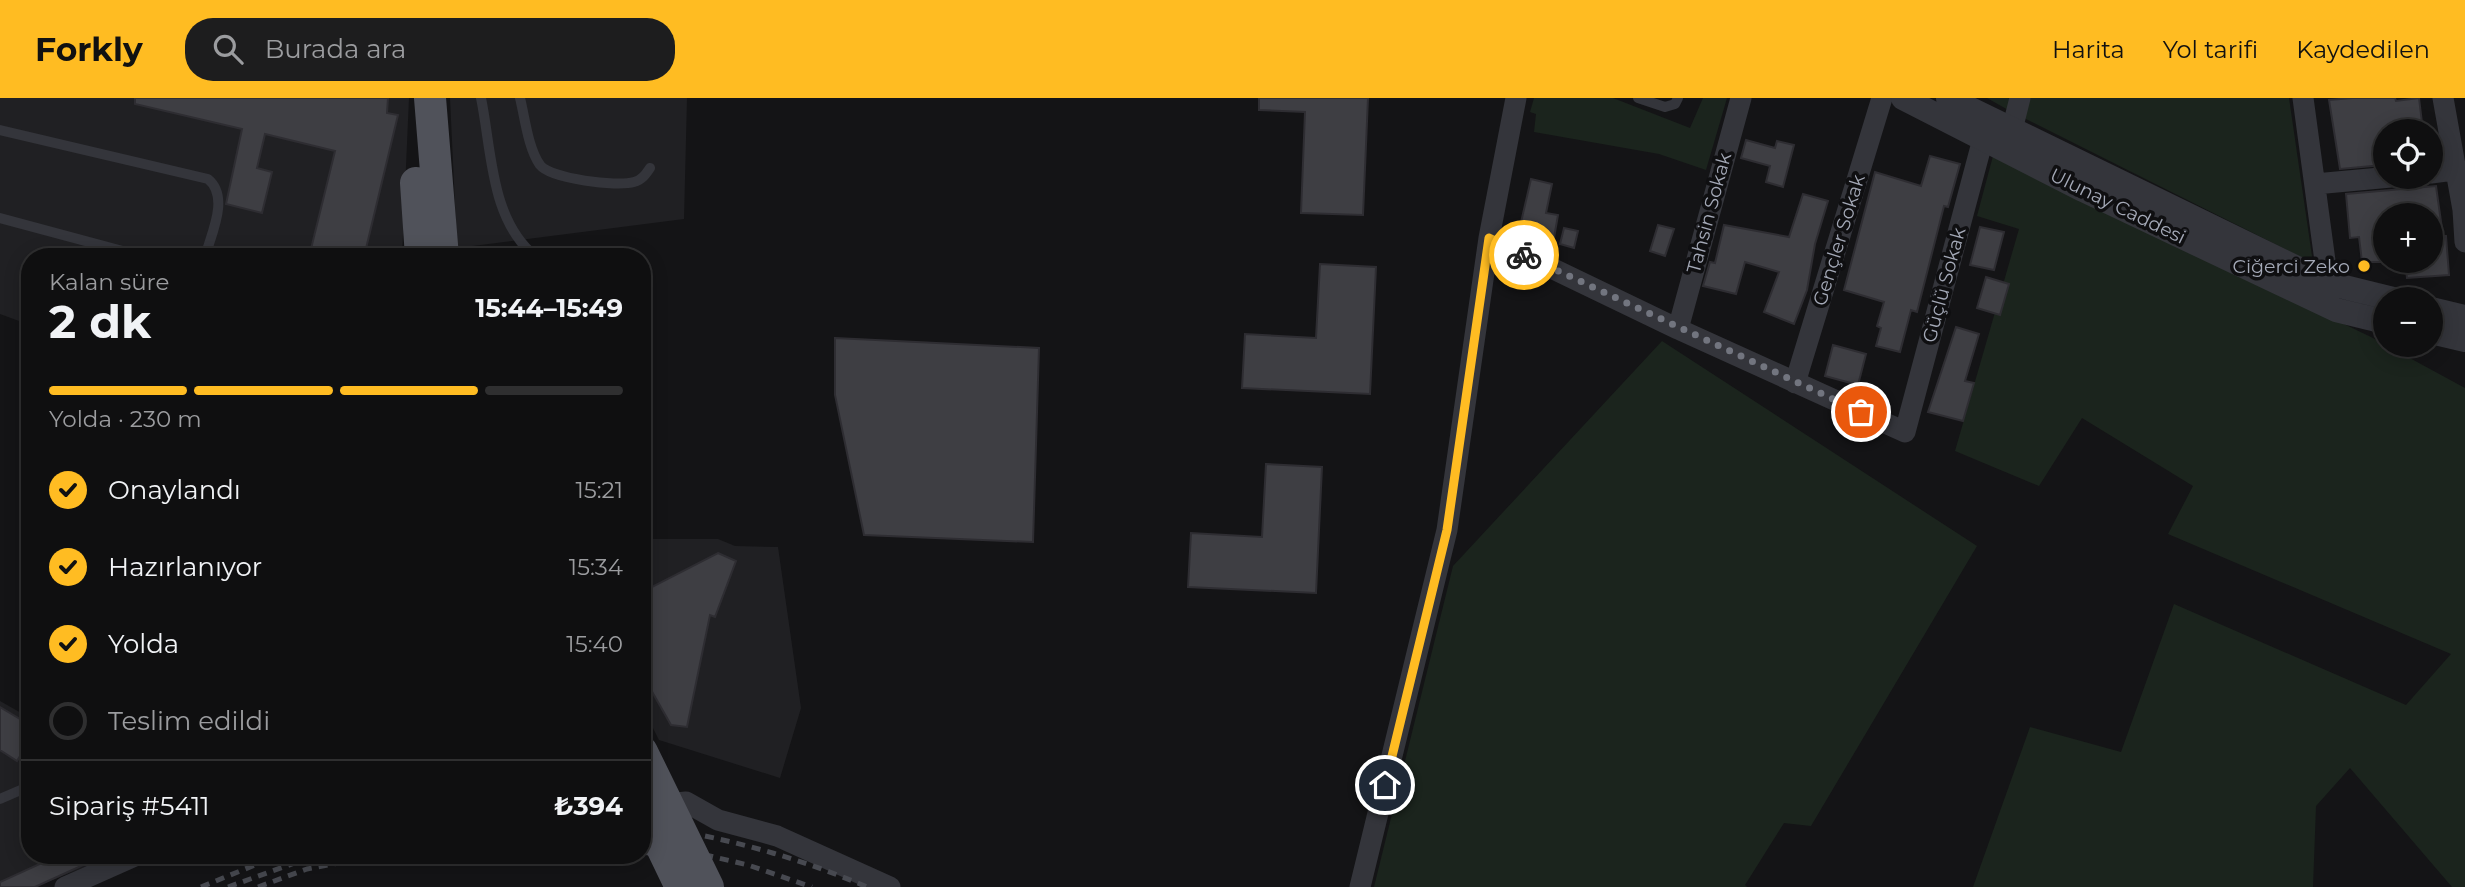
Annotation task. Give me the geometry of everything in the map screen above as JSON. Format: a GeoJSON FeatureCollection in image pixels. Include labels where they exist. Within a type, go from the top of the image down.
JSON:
{"type":"FeatureCollection","features":[{"type":"Feature","properties":{"kind":"main road"},"geometry":{"type":"LineString","coordinates":[[412,98],[424,248]]}},
{"type":"Feature","properties":{"kind":"main road"},"geometry":{"type":"LineString","coordinates":[[425,248],[430,98]]}},
{"type":"Feature","properties":{"kind":"main road"},"geometry":{"type":"LineString","coordinates":[[651,770],[708,887]]}},
{"type":"Feature","properties":{"kind":"main road"},"geometry":{"type":"LineString","coordinates":[[651,825],[681,887]]}},
{"type":"Feature","properties":{"kind":"street"},"geometry":{"type":"LineString","coordinates":[[1360,887],[1447,530],[1489,238],[1516,98]]}},
{"type":"Feature","properties":{"kind":"street","name":"Tahsin Sokak"},"geometry":{"type":"LineString","coordinates":[[1678,329],[1741,98]]}},
{"type":"Feature","properties":{"kind":"street","name":"Gençler Sokak"},"geometry":{"type":"LineString","coordinates":[[1795,383],[1882,98]]}},
{"type":"Feature","properties":{"kind":"street","name":"Ulunay Caddesi"},"geometry":{"type":"LineString","coordinates":[[1903,98],[2336,310],[2373,319]]}},
{"type":"Feature","properties":{"kind":"street","name":"Ulunay Caddesi"},"geometry":{"type":"LineString","coordinates":[[1948,98],[2328,283],[2373,294]]}},
{"type":"Feature","properties":{"kind":"street"},"geometry":{"type":"LineString","coordinates":[[2012,130],[2021,98]]}},
{"type":"Feature","properties":{"kind":"street"},"geometry":{"type":"LineString","coordinates":[[2303,98],[2328,283],[2336,310]]}},
{"type":"Feature","properties":{"kind":"street"},"geometry":{"type":"LineString","coordinates":[[2443,98],[2454,170],[2464,210],[2465,242]]}},
{"type":"Feature","properties":{"kind":"street","name":"Güçlü Sokak"},"geometry":{"type":"LineString","coordinates":[[1795,383],[1905,432],[1983,139]]}},
{"type":"Feature","properties":{"kind":"street"},"geometry":{"type":"LineString","coordinates":[[2443,171],[2454,170]]}},
{"type":"Feature","properties":{"kind":"street"},"geometry":{"type":"LineString","coordinates":[[2315,184],[2373,179]]}},
{"type":"Feature","properties":{"kind":"street"},"geometry":{"type":"LineString","coordinates":[[1489,238],[1795,383]]}},
{"type":"Feature","properties":{"kind":"street"},"geometry":{"type":"LineString","coordinates":[[2443,312],[2465,317]]}},
{"type":"Feature","properties":{"kind":"street"},"geometry":{"type":"LineString","coordinates":[[2443,335],[2465,340]]}},
{"type":"Feature","properties":{"kind":"street"},"geometry":{"type":"LineString","coordinates":[[651,806],[686,802],[718,820],[777,836],[890,887]]}},
{"type":"Feature","properties":{"kind":"street"},"geometry":{"type":"LineString","coordinates":[[65,887],[113,864]]}},
{"type":"Feature","properties":{"kind":"lane"},"geometry":{"type":"LineString","coordinates":[[481,98],[496,187],[506,217],[524,248]]}},
{"type":"Feature","properties":{"kind":"lane"},"geometry":{"type":"LineString","coordinates":[[520,98],[534,154],[542,167],[554,174],[604,183],[634,182],[644,176],[650,167]]}},
{"type":"Feature","properties":{"kind":"lane"},"geometry":{"type":"LineString","coordinates":[[1638,98],[1665,107],[1675,104],[1678,98]]}},
{"type":"Feature","properties":{"kind":"lane"},"geometry":{"type":"LineString","coordinates":[[0,130],[208,179],[217,189],[219,201],[207,248]]}},
{"type":"Feature","properties":{"kind":"lane"},"geometry":{"type":"LineString","coordinates":[[0,218],[112,248]]}},
{"type":"Feature","properties":{"kind":"lane"},"geometry":{"type":"LineString","coordinates":[[0,799],[21,790]]}},
{"type":"Feature","properties":{"kind":"shaded area"},"geometry":{"type":"Polygon","coordinates":[[[0,98],[409,98],[402,248],[21,248],[21,322],[0,314],[0,98]]]}},
{"type":"Feature","properties":{"kind":"shaded area"},"geometry":{"type":"Polygon","coordinates":[[[450,98],[687,98],[684,219],[457,248],[450,98]]]}},
{"type":"Feature","properties":{"kind":"shaded area"},"geometry":{"type":"Polygon","coordinates":[[[1534,98],[1613,98],[1690,128],[1703,98],[1727,98],[1706,170],[1659,154],[1534,132],[1536,114],[1530,112],[1534,98]]]}},
{"type":"Feature","properties":{"kind":"shaded area"},"geometry":{"type":"Polygon","coordinates":[[[1987,98],[2289,98],[2313,263],[2010,111],[1987,98]]]}},
{"type":"Feature","properties":{"kind":"shaded area"},"geometry":{"type":"Polygon","coordinates":[[[1993,156],[2371,337],[2373,357],[2408,357],[2465,388],[2465,887],[2452,887],[2350,768],[2316,806],[2313,887],[1973,887],[2030,727],[2121,752],[2174,604],[2406,705],[2451,654],[2168,534],[2193,486],[2082,418],[2039,486],[1955,451],[2019,229],[1977,216],[1993,156]]]}},
{"type":"Feature","properties":{"kind":"shaded area"},"geometry":{"type":"Polygon","coordinates":[[[1662,341],[1977,546],[1811,826],[1784,823],[1745,885],[1747,887],[1374,887],[1453,566],[1662,341]]]}},
{"type":"Feature","properties":{"kind":"shaded area"},"geometry":{"type":"Polygon","coordinates":[[[651,539],[718,539],[735,546],[778,547],[801,708],[780,778],[659,740],[651,724],[651,539]]]}},
{"type":"Feature","properties":{"kind":"shaded area"},"geometry":{"type":"Polygon","coordinates":[[[0,701],[21,713],[21,864],[92,864],[35,887],[0,887],[0,701]]]}},
{"type":"Feature","properties":{"kind":"building"},"geometry":{"type":"Polygon","coordinates":[[[135,98],[388,98],[387,113],[398,115],[366,248],[311,248],[335,151],[265,134],[257,168],[272,172],[262,213],[226,204],[242,129],[135,104],[135,98]]]}},
{"type":"Feature","properties":{"kind":"building"},"geometry":{"type":"Polygon","coordinates":[[[1259,98],[1368,98],[1363,215],[1301,213],[1305,112],[1259,110],[1259,98]]]}},
{"type":"Feature","properties":{"kind":"building"},"geometry":{"type":"Polygon","coordinates":[[[2395,98],[2396,101],[2419,98],[2422,119],[2373,119],[2373,166],[2340,169],[2329,100],[2395,98]]]}},
{"type":"Feature","properties":{"kind":"building"},"geometry":{"type":"Polygon","coordinates":[[[1746,140],[1775,148],[1777,141],[1794,145],[1783,187],[1766,182],[1770,166],[1741,158],[1746,140]]]}},
{"type":"Feature","properties":{"kind":"building"},"geometry":{"type":"Polygon","coordinates":[[[1930,156],[1960,164],[1948,207],[1944,206],[1917,312],[1911,310],[1900,352],[1876,346],[1881,328],[1877,326],[1884,302],[1844,290],[1875,172],[1921,186],[1930,156]]]}},
{"type":"Feature","properties":{"kind":"building"},"geometry":{"type":"Polygon","coordinates":[[[1531,179],[1552,184],[1546,213],[1558,215],[1554,238],[1519,231],[1531,179]]]}},
{"type":"Feature","properties":{"kind":"building"},"geometry":{"type":"Polygon","coordinates":[[[2436,189],[2438,203],[2373,203],[2373,262],[2362,262],[2359,237],[2350,238],[2346,194],[2436,189]]]}},
{"type":"Feature","properties":{"kind":"building"},"geometry":{"type":"Polygon","coordinates":[[[1803,194],[1828,201],[1815,244],[1807,290],[1794,324],[1764,312],[1779,272],[1745,262],[1736,294],[1703,286],[1710,262],[1715,263],[1724,225],[1789,237],[1803,194]]]}},
{"type":"Feature","properties":{"kind":"building"},"geometry":{"type":"Polygon","coordinates":[[[1658,225],[1674,229],[1665,256],[1650,251],[1658,225]]]}},
{"type":"Feature","properties":{"kind":"building"},"geometry":{"type":"Polygon","coordinates":[[[1980,227],[2004,232],[1994,270],[1970,265],[1980,227]]]}},
{"type":"Feature","properties":{"kind":"building"},"geometry":{"type":"Polygon","coordinates":[[[1564,228],[1578,231],[1574,248],[1560,244],[1564,228]]]}},
{"type":"Feature","properties":{"kind":"building"},"geometry":{"type":"Polygon","coordinates":[[[2443,236],[2446,236],[2449,275],[2407,278],[2406,273],[2443,273],[2443,236]]]}},
{"type":"Feature","properties":{"kind":"building"},"geometry":{"type":"Polygon","coordinates":[[[1320,264],[1376,267],[1370,394],[1242,388],[1245,334],[1316,338],[1320,264]]]}},
{"type":"Feature","properties":{"kind":"building"},"geometry":{"type":"Polygon","coordinates":[[[1986,277],[2009,284],[2000,315],[1977,308],[1986,277]]]}},
{"type":"Feature","properties":{"kind":"building"},"geometry":{"type":"Polygon","coordinates":[[[1956,327],[1979,334],[1965,381],[1974,383],[1963,421],[1928,412],[1956,327]]]}},
{"type":"Feature","properties":{"kind":"building"},"geometry":{"type":"Polygon","coordinates":[[[835,338],[1039,348],[1033,542],[864,535],[835,395],[835,338]]]}},
{"type":"Feature","properties":{"kind":"building"},"geometry":{"type":"Polygon","coordinates":[[[1833,345],[1866,354],[1858,385],[1825,376],[1833,345]]]}},
{"type":"Feature","properties":{"kind":"building"},"geometry":{"type":"Polygon","coordinates":[[[1266,464],[1322,467],[1316,593],[1188,587],[1191,533],[1262,537],[1266,464]]]}},
{"type":"Feature","properties":{"kind":"building"},"geometry":{"type":"Polygon","coordinates":[[[718,553],[736,561],[715,617],[710,615],[687,727],[671,725],[651,690],[651,587],[718,553]]]}},
{"type":"Feature","properties":{"kind":"building"},"geometry":{"type":"Polygon","coordinates":[[[0,707],[21,720],[21,755],[17,761],[0,750],[0,707]]]}},
{"type":"Feature","properties":{"kind":"building"},"geometry":{"type":"Polygon","coordinates":[[[39,864],[85,864],[35,887],[0,887],[0,882],[39,864]]]}},
{"type":"Feature","properties":{"kind":"railway"},"geometry":{"type":"LineString","coordinates":[[651,827],[757,848],[867,887]]}},
{"type":"Feature","properties":{"kind":"railway"},"geometry":{"type":"LineString","coordinates":[[651,842],[748,865],[812,887]]}},
{"type":"Feature","properties":{"kind":"railway"},"geometry":{"type":"LineString","coordinates":[[651,853],[680,857]]}},
{"type":"Feature","properties":{"kind":"railway"},"geometry":{"type":"LineString","coordinates":[[201,887],[257,864]]}},
{"type":"Feature","properties":{"kind":"railway"},"geometry":{"type":"LineString","coordinates":[[228,887],[292,864]]}},
{"type":"Feature","properties":{"kind":"railway"},"geometry":{"type":"LineString","coordinates":[[258,887],[307,869],[334,864]]}},
{"type":"Feature","properties":{"kind":"way so far"},"geometry":{"type":"LineString","coordinates":[[1524,255],[1861,412]]}},
{"type":"Feature","properties":{"kind":"place","name":"Ciğerci Zeko"},"geometry":{"type":"Point","coordinates":[2364,266]}},
{"type":"Feature","properties":{"kind":"route"},"geometry":{"type":"LineString","coordinates":[[1385,785],[1447,530],[1489,238],[1524,255]]}}]}
